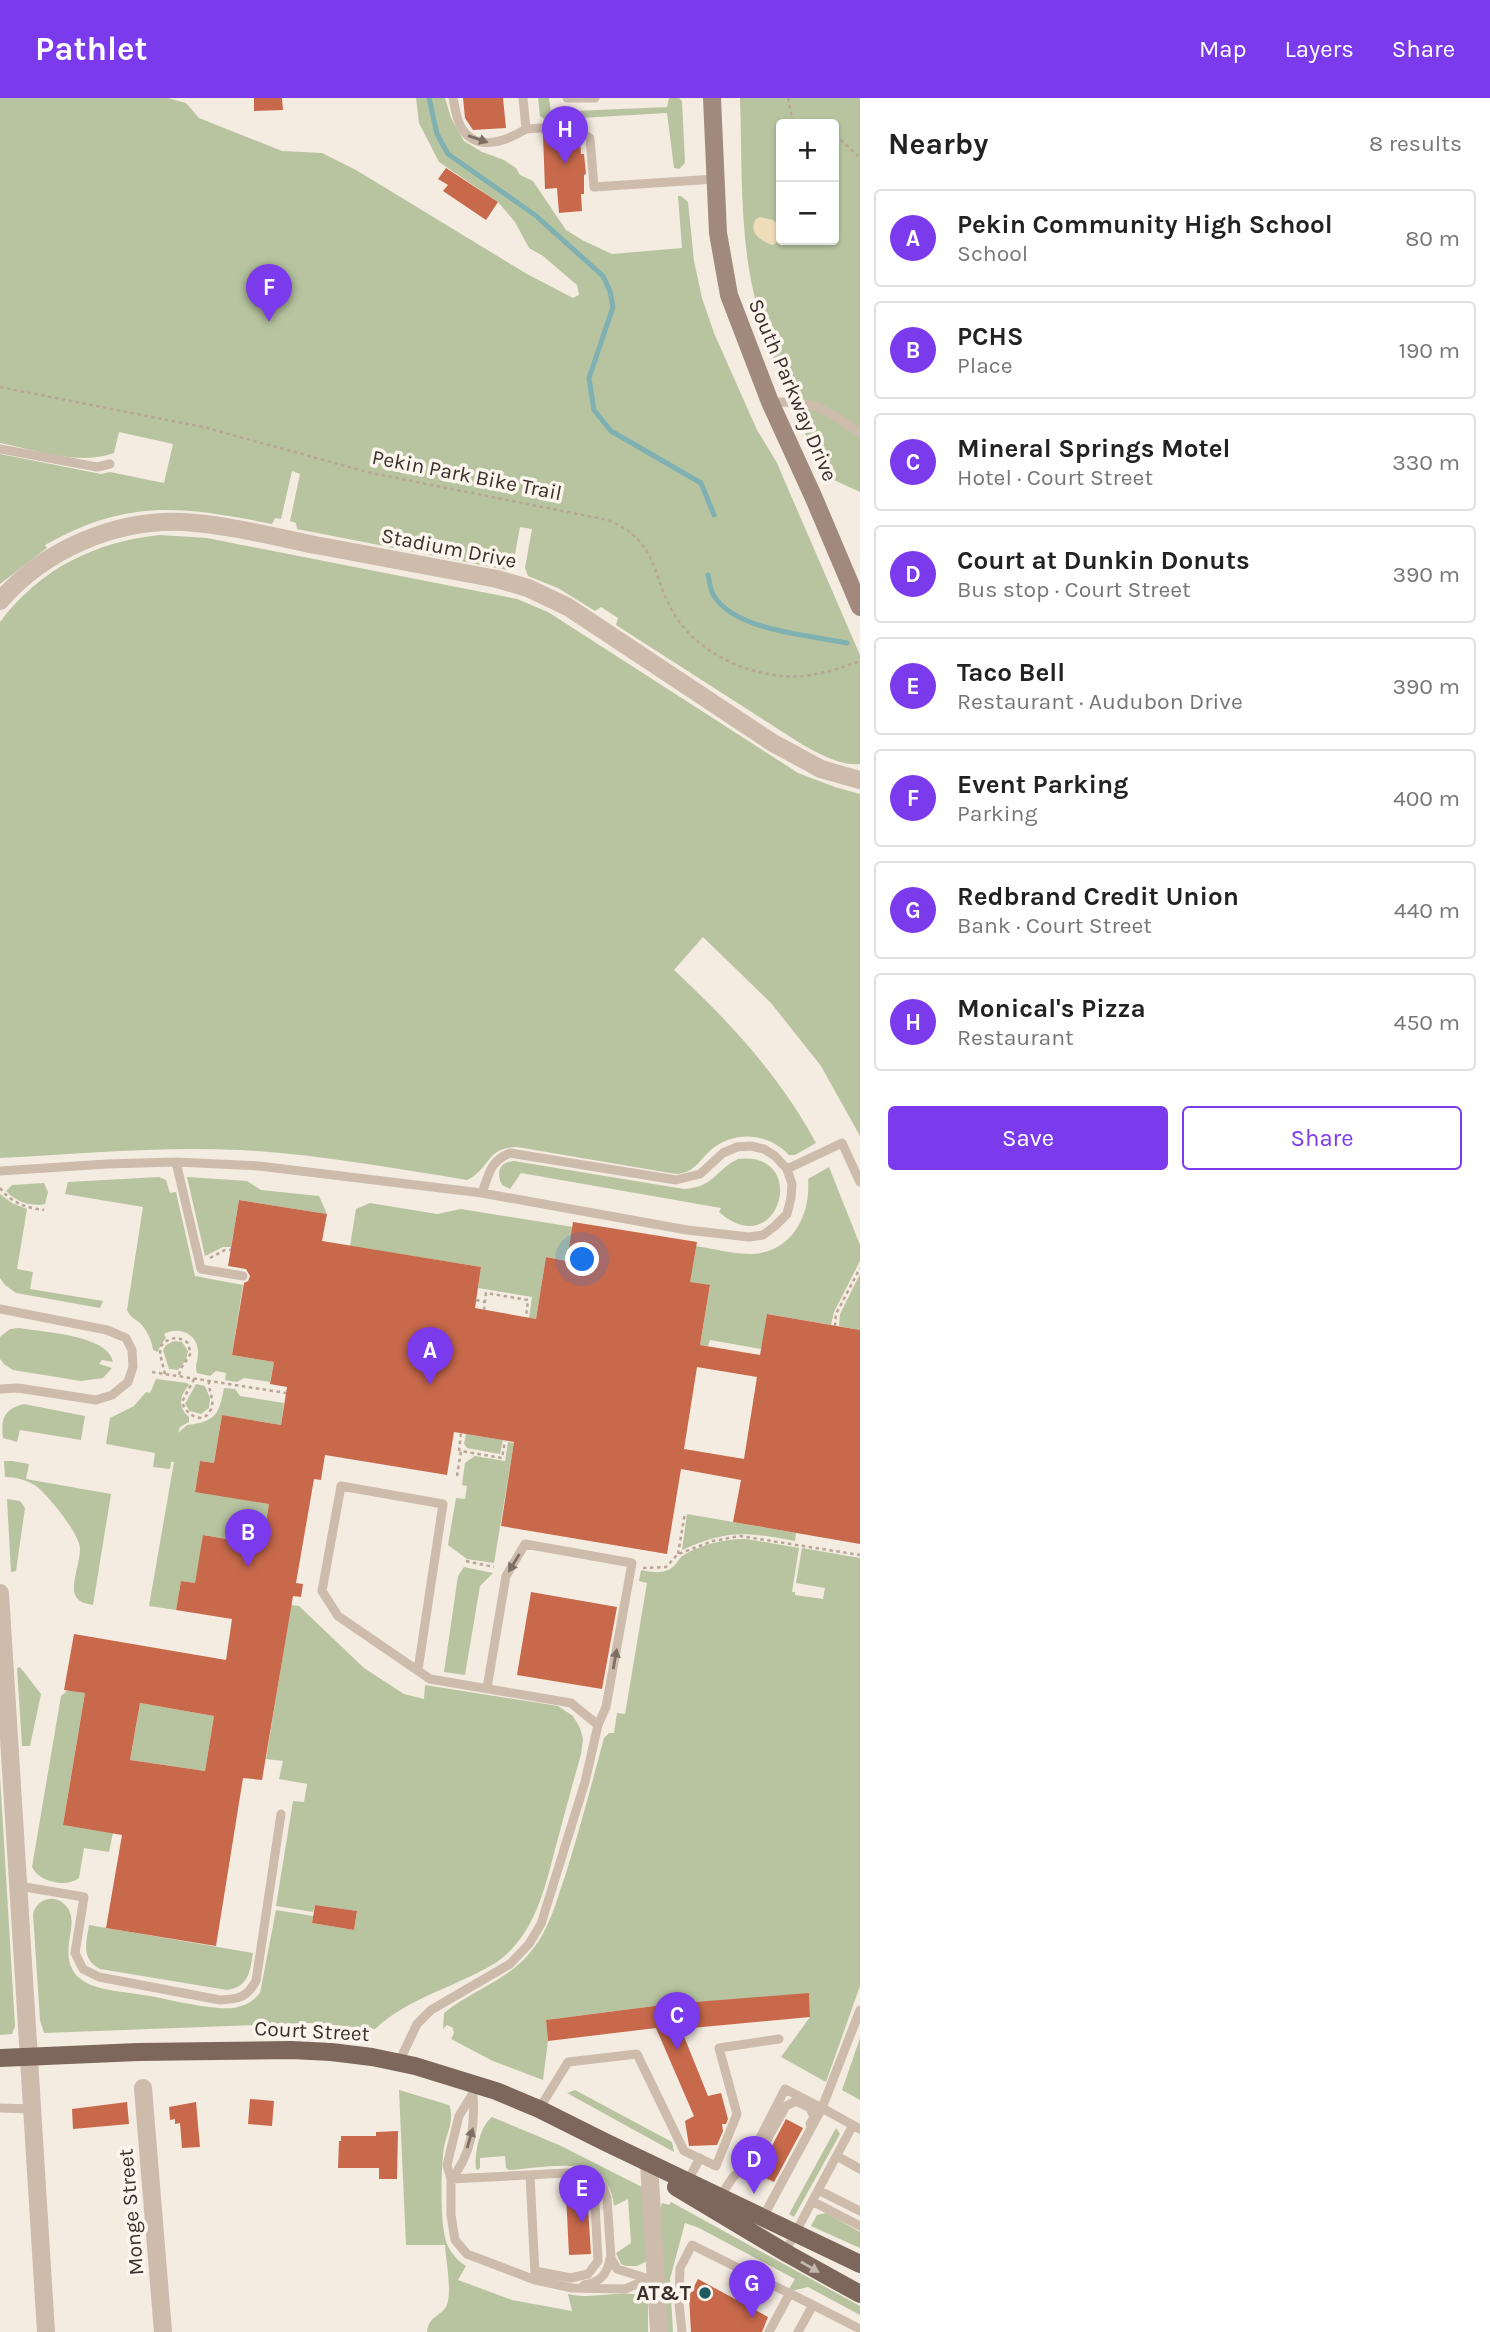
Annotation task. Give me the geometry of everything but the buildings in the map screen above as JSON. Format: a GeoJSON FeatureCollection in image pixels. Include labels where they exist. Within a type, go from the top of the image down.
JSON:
{"type":"FeatureCollection","features":[{"type":"Feature","properties":{"kind":"main road","name":"South Parkway Drive"},"geometry":{"type":"LineString","coordinates":[[712,98],[720,252],[729,295],[770,402],[858,597]]}},
{"type":"Feature","properties":{"kind":"main road","name":"Court Street"},"geometry":{"type":"LineString","coordinates":[[0,2058],[290,2050],[331,2052],[399,2063],[539,2109],[605,2142],[716,2203],[754,2234],[860,2294]]}},
{"type":"Feature","properties":{"kind":"main road","name":"Court Street"},"geometry":{"type":"LineString","coordinates":[[716,2203],[764,2216],[860,2264]]}},
{"type":"Feature","properties":{"kind":"street","name":"Stadium Drive"},"geometry":{"type":"LineString","coordinates":[[0,601],[25,575],[77,543],[111,531],[166,522],[220,527],[498,579],[528,588],[568,607],[773,743],[821,769],[860,780]]}},
{"type":"Feature","properties":{"kind":"street"},"geometry":{"type":"LineString","coordinates":[[0,1593],[3,1698],[19,1886],[46,2332]]}},
{"type":"Feature","properties":{"kind":"street","name":"Monge Street"},"geometry":{"type":"LineString","coordinates":[[143,2088],[163,2332]]}},
{"type":"Feature","properties":{"kind":"street"},"geometry":{"type":"LineString","coordinates":[[649,2167],[652,2279],[659,2332]]}},
{"type":"Feature","properties":{"kind":"lane"},"geometry":{"type":"LineString","coordinates":[[453,98],[459,123],[468,137],[487,144],[510,139],[526,129],[571,125],[590,138],[594,187],[715,179]]}},
{"type":"Feature","properties":{"kind":"lane"},"geometry":{"type":"LineString","coordinates":[[523,98],[526,129]]}},
{"type":"Feature","properties":{"kind":"lane"},"geometry":{"type":"LineString","coordinates":[[567,98],[595,98]]}},
{"type":"Feature","properties":{"kind":"lane"},"geometry":{"type":"LineString","coordinates":[[770,402],[808,403],[823,409],[860,433]]}},
{"type":"Feature","properties":{"kind":"lane"},"geometry":{"type":"LineString","coordinates":[[0,449],[97,467],[110,464]]}},
{"type":"Feature","properties":{"kind":"lane"},"geometry":{"type":"LineString","coordinates":[[787,1169],[842,1143],[860,1182]]}},
{"type":"Feature","properties":{"kind":"lane"},"geometry":{"type":"LineString","coordinates":[[0,1171],[176,1162],[259,1166],[482,1193],[687,1230],[749,1237],[763,1235],[787,1214],[792,1184],[787,1169],[775,1156],[764,1149],[751,1146],[737,1147],[723,1153],[700,1174],[676,1180],[510,1153],[498,1158],[491,1168],[482,1193]]}},
{"type":"Feature","properties":{"kind":"lane"},"geometry":{"type":"LineString","coordinates":[[176,1162],[201,1269],[243,1276]]}},
{"type":"Feature","properties":{"kind":"lane"},"geometry":{"type":"LineString","coordinates":[[0,1309],[107,1330],[126,1338],[132,1350],[133,1367],[128,1382],[112,1395],[96,1400],[18,1388],[0,1389]]}},
{"type":"Feature","properties":{"kind":"lane"},"geometry":{"type":"LineString","coordinates":[[418,1670],[443,1504],[341,1486],[322,1591],[338,1616],[430,1679],[571,1703],[598,1725]]}},
{"type":"Feature","properties":{"kind":"lane"},"geometry":{"type":"LineString","coordinates":[[399,2063],[422,2017],[510,1964],[529,1944],[541,1924],[585,1782],[598,1725],[606,1707],[632,1563],[525,1544],[506,1576],[487,1688]]}},
{"type":"Feature","properties":{"kind":"lane"},"geometry":{"type":"LineString","coordinates":[[19,1886],[84,1897],[75,1953],[83,1969],[99,1978],[220,2000],[237,1999],[249,1993],[256,1981],[281,1814]]}},
{"type":"Feature","properties":{"kind":"lane"},"geometry":{"type":"LineString","coordinates":[[754,2234],[822,2108],[860,2010]]}},
{"type":"Feature","properties":{"kind":"lane"},"geometry":{"type":"LineString","coordinates":[[539,2109],[568,2062],[637,2054],[684,2151],[716,2166],[737,2114],[719,2048],[779,2039]]}},
{"type":"Feature","properties":{"kind":"lane"},"geometry":{"type":"LineString","coordinates":[[451,2179],[462,2166],[475,2121],[474,2089]]}},
{"type":"Feature","properties":{"kind":"lane"},"geometry":{"type":"LineString","coordinates":[[474,2089],[459,2116],[447,2165],[451,2179],[455,2240],[467,2254],[572,2288],[625,2289],[652,2279]]}},
{"type":"Feature","properties":{"kind":"lane"},"geometry":{"type":"LineString","coordinates":[[746,2165],[785,2089],[857,2127],[836,2156],[785,2252]]}},
{"type":"Feature","properties":{"kind":"lane"},"geometry":{"type":"LineString","coordinates":[[716,2203],[733,2177],[758,2156],[786,2106],[796,2101],[810,2108],[814,2117],[792,2157],[792,2167]]}},
{"type":"Feature","properties":{"kind":"lane"},"geometry":{"type":"LineString","coordinates":[[0,2108],[33,2109]]}},
{"type":"Feature","properties":{"kind":"lane"},"geometry":{"type":"LineString","coordinates":[[836,2156],[860,2169]]}},
{"type":"Feature","properties":{"kind":"lane"},"geometry":{"type":"LineString","coordinates":[[685,2186],[699,2158]]}},
{"type":"Feature","properties":{"kind":"lane"},"geometry":{"type":"LineString","coordinates":[[451,2179],[566,2173],[594,2177],[603,2186],[607,2198],[611,2258],[608,2271],[596,2283],[572,2288]]}},
{"type":"Feature","properties":{"kind":"lane"},"geometry":{"type":"LineString","coordinates":[[530,2175],[535,2275]]}},
{"type":"Feature","properties":{"kind":"lane"},"geometry":{"type":"LineString","coordinates":[[535,2275],[570,2278],[588,2274],[598,2261],[594,2184],[589,2176]]}},
{"type":"Feature","properties":{"kind":"lane"},"geometry":{"type":"LineString","coordinates":[[818,2190],[860,2211]]}},
{"type":"Feature","properties":{"kind":"lane"},"geometry":{"type":"LineString","coordinates":[[812,2201],[860,2226]]}},
{"type":"Feature","properties":{"kind":"lane"},"geometry":{"type":"LineString","coordinates":[[682,2332],[680,2268],[692,2245],[860,2329]]}},
{"type":"Feature","properties":{"kind":"lane"},"geometry":{"type":"LineString","coordinates":[[611,2258],[617,2269],[652,2279]]}},
{"type":"Feature","properties":{"kind":"lane"},"geometry":{"type":"LineString","coordinates":[[769,2332],[790,2293]]}},
{"type":"Feature","properties":{"kind":"lane"},"geometry":{"type":"LineString","coordinates":[[798,2332],[813,2305]]}},
{"type":"Feature","properties":{"kind":"path"},"geometry":{"type":"LineString","coordinates":[[788,98],[793,119]]}},
{"type":"Feature","properties":{"kind":"path"},"geometry":{"type":"LineString","coordinates":[[839,139],[860,158]]}},
{"type":"Feature","properties":{"kind":"path","name":"Pekin Park Bike Trail"},"geometry":{"type":"LineString","coordinates":[[0,387],[203,427],[371,473],[608,520],[625,527],[645,547],[675,616],[690,636],[714,655],[760,671],[793,676],[824,673],[860,662]]}},
{"type":"Feature","properties":{"kind":"path"},"geometry":{"type":"LineString","coordinates":[[0,1188],[22,1206],[44,1210]]}},
{"type":"Feature","properties":{"kind":"path"},"geometry":{"type":"LineString","coordinates":[[208,1260],[225,1250],[231,1250]]}},
{"type":"Feature","properties":{"kind":"path"},"geometry":{"type":"LineString","coordinates":[[835,1325],[836,1314],[860,1268]]}},
{"type":"Feature","properties":{"kind":"path"},"geometry":{"type":"LineString","coordinates":[[484,1310],[486,1293],[528,1300],[526,1317]]}},
{"type":"Feature","properties":{"kind":"path"},"geometry":{"type":"LineString","coordinates":[[476,1300],[485,1302]]}},
{"type":"Feature","properties":{"kind":"path"},"geometry":{"type":"LineString","coordinates":[[165,1374],[160,1354],[162,1346],[172,1338],[179,1338],[187,1342],[191,1353],[179,1376]]}},
{"type":"Feature","properties":{"kind":"path"},"geometry":{"type":"LineString","coordinates":[[152,1372],[286,1393]]}},
{"type":"Feature","properties":{"kind":"path"},"geometry":{"type":"LineString","coordinates":[[194,1379],[182,1402],[187,1413],[194,1417],[207,1414],[211,1409],[213,1401],[208,1388],[209,1381]]}},
{"type":"Feature","properties":{"kind":"path"},"geometry":{"type":"LineString","coordinates":[[457,1476],[461,1433]]}},
{"type":"Feature","properties":{"kind":"path"},"geometry":{"type":"LineString","coordinates":[[451,1450],[502,1458],[505,1441]]}},
{"type":"Feature","properties":{"kind":"path"},"geometry":{"type":"LineString","coordinates":[[678,1553],[685,1513]]}},
{"type":"Feature","properties":{"kind":"path"},"geometry":{"type":"LineString","coordinates":[[641,1567],[666,1567],[678,1553],[713,1541],[740,1536],[860,1555]]}},
{"type":"Feature","properties":{"kind":"path"},"geometry":{"type":"LineString","coordinates":[[467,1561],[494,1567]]}},
{"type":"Feature","properties":{"kind":"green space"},"geometry":{"type":"Polygon","coordinates":[[[0,98],[168,98],[186,103],[199,118],[282,151],[322,153],[356,170],[527,274],[573,298],[579,295],[577,285],[543,256],[529,248],[515,222],[498,202],[439,162],[419,123],[416,98],[445,98],[451,118],[464,141],[516,168],[520,175],[533,181],[566,230],[612,254],[682,248],[678,196],[681,196],[688,202],[694,261],[702,298],[714,333],[757,430],[776,461],[860,655],[860,764],[838,761],[803,745],[616,625],[618,618],[601,607],[595,611],[558,588],[528,576],[525,568],[532,529],[520,527],[513,565],[507,570],[297,529],[296,523],[290,521],[300,474],[292,471],[281,519],[275,518],[272,524],[183,510],[130,513],[103,519],[45,545],[47,548],[0,584],[0,454],[101,474],[110,472],[164,483],[173,444],[119,432],[114,453],[86,458],[57,456],[0,443],[0,98]]]}},
{"type":"Feature","properties":{"kind":"green space"},"geometry":{"type":"Polygon","coordinates":[[[538,98],[549,98],[551,112],[667,107],[669,98],[679,98],[682,101],[685,163],[679,169],[674,168],[667,113],[546,120],[540,116],[538,98]]]}},
{"type":"Feature","properties":{"kind":"green space"},"geometry":{"type":"Polygon","coordinates":[[[740,98],[860,98],[860,492],[823,475],[780,374],[754,295],[746,248],[740,98]]]}},
{"type":"Feature","properties":{"kind":"green space"},"geometry":{"type":"Polygon","coordinates":[[[160,535],[207,538],[517,599],[548,612],[798,773],[860,794],[860,1136],[821,1066],[771,1003],[703,937],[674,970],[752,1050],[802,1118],[816,1143],[795,1155],[789,1155],[762,1138],[741,1137],[721,1143],[692,1169],[676,1174],[517,1147],[499,1151],[467,1180],[325,1158],[240,1150],[150,1150],[0,1158],[0,622],[33,587],[70,561],[113,544],[160,535]]]}},
{"type":"Feature","properties":{"kind":"green space"},"geometry":{"type":"Polygon","coordinates":[[[738,1159],[761,1161],[774,1171],[780,1186],[778,1202],[771,1216],[758,1225],[740,1225],[719,1212],[721,1208],[521,1173],[510,1189],[502,1185],[499,1176],[505,1163],[514,1161],[684,1189],[709,1182],[738,1159]]]}},
{"type":"Feature","properties":{"kind":"green space"},"geometry":{"type":"Polygon","coordinates":[[[829,1167],[860,1245],[860,1261],[834,1312],[831,1325],[768,1314],[761,1349],[710,1340],[708,1346],[700,1345],[710,1286],[667,1278],[694,1259],[696,1246],[752,1254],[766,1252],[778,1246],[788,1239],[802,1218],[806,1206],[808,1179],[829,1167]]]}},
{"type":"Feature","properties":{"kind":"green space"},"geometry":{"type":"Polygon","coordinates":[[[159,1177],[166,1180],[170,1193],[176,1192],[195,1276],[243,1285],[232,1355],[274,1362],[270,1382],[244,1378],[237,1382],[225,1380],[226,1373],[216,1371],[210,1376],[197,1373],[197,1345],[190,1336],[181,1331],[164,1334],[166,1338],[158,1352],[153,1350],[144,1328],[127,1310],[143,1207],[65,1194],[68,1182],[159,1177]]]}},
{"type":"Feature","properties":{"kind":"green space"},"geometry":{"type":"Polygon","coordinates":[[[187,1177],[247,1181],[261,1190],[319,1196],[327,1214],[239,1200],[231,1247],[223,1247],[205,1256],[187,1177]]]}},
{"type":"Feature","properties":{"kind":"green space"},"geometry":{"type":"Polygon","coordinates":[[[44,1183],[48,1192],[45,1204],[24,1203],[6,1191],[12,1185],[44,1183]]]}},
{"type":"Feature","properties":{"kind":"green space"},"geometry":{"type":"Polygon","coordinates":[[[0,1194],[27,1209],[17,1269],[33,1272],[30,1289],[103,1301],[100,1308],[16,1293],[5,1285],[0,1278],[0,1194]]]}},
{"type":"Feature","properties":{"kind":"green space"},"geometry":{"type":"Polygon","coordinates":[[[370,1203],[437,1214],[461,1209],[573,1227],[589,1264],[546,1257],[536,1319],[529,1318],[532,1297],[478,1288],[481,1267],[350,1246],[356,1209],[370,1203]]]}},
{"type":"Feature","properties":{"kind":"green space"},"geometry":{"type":"Polygon","coordinates":[[[860,1274],[860,1330],[839,1326],[840,1314],[860,1274]]]}},
{"type":"Feature","properties":{"kind":"green space"},"geometry":{"type":"Polygon","coordinates":[[[19,1328],[88,1340],[109,1353],[113,1362],[102,1360],[99,1364],[112,1368],[103,1378],[81,1381],[13,1370],[0,1359],[0,1337],[10,1329],[19,1328]]]}},
{"type":"Feature","properties":{"kind":"green space"},"geometry":{"type":"Polygon","coordinates":[[[174,1341],[182,1342],[188,1351],[186,1360],[178,1370],[169,1369],[163,1350],[174,1341]]]}},
{"type":"Feature","properties":{"kind":"green space"},"geometry":{"type":"Polygon","coordinates":[[[156,1379],[189,1385],[181,1405],[189,1417],[189,1422],[180,1427],[178,1433],[187,1425],[210,1419],[218,1410],[224,1388],[235,1389],[240,1396],[284,1403],[281,1425],[222,1415],[214,1463],[200,1461],[195,1491],[269,1504],[262,1545],[204,1535],[195,1583],[181,1581],[176,1610],[149,1606],[174,1462],[171,1462],[170,1469],[153,1467],[155,1453],[106,1444],[110,1418],[134,1406],[146,1392],[150,1393],[156,1379]]]}},
{"type":"Feature","properties":{"kind":"green space"},"geometry":{"type":"Polygon","coordinates":[[[196,1384],[205,1386],[210,1398],[209,1408],[201,1414],[190,1411],[185,1404],[196,1384]]]}},
{"type":"Feature","properties":{"kind":"green space"},"geometry":{"type":"Polygon","coordinates":[[[24,1404],[85,1416],[81,1440],[20,1430],[17,1442],[3,1438],[5,1416],[12,1409],[24,1404]]]}},
{"type":"Feature","properties":{"kind":"green space"},"geometry":{"type":"Polygon","coordinates":[[[466,1434],[503,1440],[500,1454],[467,1448],[464,1444],[466,1434]]]}},
{"type":"Feature","properties":{"kind":"green space"},"geometry":{"type":"Polygon","coordinates":[[[508,1442],[514,1443],[494,1563],[467,1559],[448,1545],[456,1498],[465,1499],[467,1486],[462,1485],[465,1463],[475,1456],[505,1461],[508,1442]]]}},
{"type":"Feature","properties":{"kind":"green space"},"geometry":{"type":"Polygon","coordinates":[[[4,1461],[29,1464],[26,1479],[111,1494],[93,1605],[81,1601],[74,1592],[80,1548],[69,1524],[36,1486],[21,1479],[5,1477],[4,1461]]]}},
{"type":"Feature","properties":{"kind":"green space"},"geometry":{"type":"Polygon","coordinates":[[[7,1499],[20,1501],[25,1508],[16,1571],[11,1572],[7,1499]]]}},
{"type":"Feature","properties":{"kind":"green space"},"geometry":{"type":"Polygon","coordinates":[[[687,1514],[796,1533],[795,1541],[738,1534],[713,1538],[682,1550],[687,1514]]]}},
{"type":"Feature","properties":{"kind":"green space"},"geometry":{"type":"Polygon","coordinates":[[[747,1539],[799,1548],[792,1592],[795,1592],[795,1595],[823,1599],[825,1588],[796,1583],[802,1548],[860,1558],[860,1986],[826,2082],[781,2057],[810,2017],[809,1994],[670,2004],[546,2020],[548,2041],[543,2080],[493,2061],[451,2039],[453,2028],[447,2025],[443,2029],[444,2013],[519,1964],[541,1937],[551,1916],[604,1738],[609,1733],[614,1733],[617,1713],[625,1714],[647,1583],[639,1581],[641,1570],[666,1571],[695,1549],[722,1541],[747,1539]]]}},
{"type":"Feature","properties":{"kind":"green space"},"geometry":{"type":"Polygon","coordinates":[[[464,1567],[493,1573],[480,1586],[465,1675],[444,1672],[458,1576],[464,1567]]]}},
{"type":"Feature","properties":{"kind":"green space"},"geometry":{"type":"Polygon","coordinates":[[[291,1605],[299,1606],[364,1668],[404,1694],[424,1699],[425,1685],[558,1706],[573,1716],[583,1739],[581,1754],[548,1877],[528,1927],[507,1954],[492,1965],[416,2001],[375,2029],[310,2023],[44,2033],[40,2020],[33,1914],[38,1905],[47,1899],[62,1902],[70,1913],[72,1921],[69,1958],[71,1967],[84,1981],[110,1990],[212,2007],[241,2006],[260,1993],[276,1910],[313,1916],[312,1923],[354,1930],[357,1911],[315,1905],[313,1912],[276,1906],[293,1801],[304,1802],[307,1784],[279,1779],[283,1761],[266,1759],[291,1605]]]}},
{"type":"Feature","properties":{"kind":"green space"},"geometry":{"type":"Polygon","coordinates":[[[20,1667],[41,1694],[30,1746],[22,1746],[17,1668],[20,1667]]]}},
{"type":"Feature","properties":{"kind":"green space"},"geometry":{"type":"Polygon","coordinates":[[[68,1690],[85,1693],[63,1825],[113,1833],[109,1852],[84,1848],[79,1878],[60,1883],[40,1876],[32,1867],[61,1696],[68,1690]]]}},
{"type":"Feature","properties":{"kind":"green space"},"geometry":{"type":"Polygon","coordinates":[[[140,1703],[214,1716],[205,1771],[130,1760],[140,1703]]]}},
{"type":"Feature","properties":{"kind":"green space"},"geometry":{"type":"Polygon","coordinates":[[[0,1776],[15,2026],[12,2034],[0,2035],[0,1776]]]}},
{"type":"Feature","properties":{"kind":"green space"},"geometry":{"type":"Polygon","coordinates":[[[89,1925],[253,1953],[249,1972],[244,1982],[227,1990],[100,1969],[87,1955],[89,1925]]]}},
{"type":"Feature","properties":{"kind":"green space"},"geometry":{"type":"Polygon","coordinates":[[[860,2038],[860,2100],[842,2090],[860,2038]]]}},
{"type":"Feature","properties":{"kind":"green space"},"geometry":{"type":"Polygon","coordinates":[[[399,2090],[449,2105],[451,2110],[443,2156],[442,2212],[448,2246],[466,2266],[458,2280],[512,2300],[572,2311],[568,2294],[639,2295],[648,2298],[648,2332],[427,2332],[431,2321],[444,2310],[448,2301],[445,2245],[406,2245],[399,2090]]]}},
{"type":"Feature","properties":{"kind":"green space"},"geometry":{"type":"Polygon","coordinates":[[[575,2090],[672,2142],[674,2152],[567,2093],[575,2090]]]}},
{"type":"Feature","properties":{"kind":"green space"},"geometry":{"type":"Polygon","coordinates":[[[492,2117],[559,2145],[642,2187],[647,2261],[637,2266],[621,2264],[616,2253],[631,2243],[628,2199],[614,2206],[610,2188],[601,2176],[589,2169],[558,2166],[509,2170],[506,2168],[505,2156],[480,2158],[480,2168],[476,2169],[479,2141],[484,2127],[492,2117]]]}},
{"type":"Feature","properties":{"kind":"green space"},"geometry":{"type":"Polygon","coordinates":[[[836,2128],[840,2134],[794,2217],[789,2214],[836,2128]]]}},
{"type":"Feature","properties":{"kind":"green space"},"geometry":{"type":"Polygon","coordinates":[[[671,2202],[860,2306],[860,2315],[808,2287],[792,2291],[789,2289],[795,2279],[685,2223],[670,2279],[673,2332],[667,2332],[660,2209],[662,2203],[669,2205],[671,2202]]]}},
{"type":"Feature","properties":{"kind":"green space"},"geometry":{"type":"Polygon","coordinates":[[[826,2213],[860,2232],[860,2248],[811,2226],[817,2215],[826,2213]]]}},
{"type":"Feature","properties":{"kind":"sand"},"geometry":{"type":"Polygon","coordinates":[[[760,217],[776,223],[775,244],[763,241],[756,235],[753,228],[756,219],[760,217]]]}},
{"type":"Feature","properties":{"kind":"waterway"},"geometry":{"type":"LineString","coordinates":[[429,98],[437,134],[448,154],[535,215],[603,276],[613,307],[589,378],[594,410],[611,431],[701,483],[714,515]]}},
{"type":"Feature","properties":{"kind":"waterway"},"geometry":{"type":"LineString","coordinates":[[708,575],[714,596],[724,608],[739,617],[774,630],[847,643]]}},
{"type":"Feature","properties":{"kind":"place","name":"Monical's Pizza"},"geometry":{"type":"Point","coordinates":[565,164]}},
{"type":"Feature","properties":{"kind":"place","name":"Event Parking"},"geometry":{"type":"Point","coordinates":[269,322]}},
{"type":"Feature","properties":{"kind":"place","name":"Pekin Community High School"},"geometry":{"type":"Point","coordinates":[430,1385]}},
{"type":"Feature","properties":{"kind":"place","name":"PCHS"},"geometry":{"type":"Point","coordinates":[248,1567]}},
{"type":"Feature","properties":{"kind":"place","name":"Mineral Springs Motel"},"geometry":{"type":"Point","coordinates":[677,2050]}},
{"type":"Feature","properties":{"kind":"place","name":"Court at Dunkin Donuts"},"geometry":{"type":"Point","coordinates":[754,2194]}},
{"type":"Feature","properties":{"kind":"place","name":"Taco Bell"},"geometry":{"type":"Point","coordinates":[582,2223]}},
{"type":"Feature","properties":{"kind":"place","name":"AT&T"},"geometry":{"type":"Point","coordinates":[705,2293]}},
{"type":"Feature","properties":{"kind":"place","name":"Redbrand Credit Union"},"geometry":{"type":"Point","coordinates":[752,2318]}}]}
